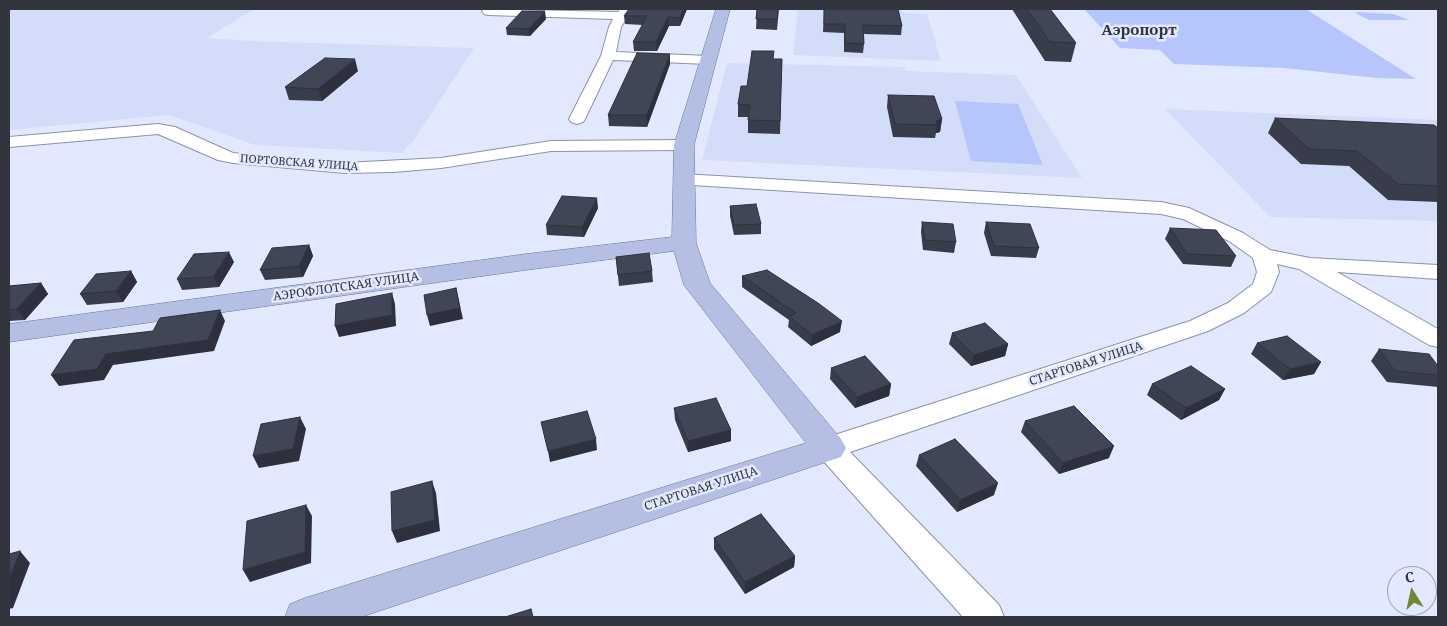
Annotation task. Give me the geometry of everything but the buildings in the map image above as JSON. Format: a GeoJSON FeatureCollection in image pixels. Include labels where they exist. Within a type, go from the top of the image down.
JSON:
{"type":"FeatureCollection","features":[{"type":"Feature","properties":{"kind":"main road"},"geometry":{"type":"LineString","coordinates":[[723,9],[684,145],[684,243],[697,285],[829,448]]}},
{"type":"Feature","properties":{"kind":"main road","name":"АЭРОФЛОТСКАЯ УЛИЦА"},"geometry":{"type":"LineString","coordinates":[[9,333],[526,262],[684,243]]}},
{"type":"Feature","properties":{"kind":"main road","name":"СТАРТОВАЯ УЛИЦА"},"geometry":{"type":"LineString","coordinates":[[305,617],[829,448]]}},
{"type":"Feature","properties":{"kind":"street"},"geometry":{"type":"LineString","coordinates":[[488,11],[624,12]]}},
{"type":"Feature","properties":{"kind":"street"},"geometry":{"type":"LineString","coordinates":[[577,119],[608,56],[615,27],[624,12]]}},
{"type":"Feature","properties":{"kind":"street"},"geometry":{"type":"LineString","coordinates":[[608,56],[708,60]]}},
{"type":"Feature","properties":{"kind":"street","name":"ПОРТОВСКАЯ УЛИЦА"},"geometry":{"type":"LineString","coordinates":[[9,142],[158,129],[170,131],[233,158],[345,168],[441,163],[551,146],[684,145]]}},
{"type":"Feature","properties":{"kind":"street"},"geometry":{"type":"LineString","coordinates":[[683,180],[1161,208],[1189,214],[1236,237],[1262,255],[1306,264],[1438,272]]}},
{"type":"Feature","properties":{"kind":"street","name":"СТАРТОВАЯ УЛИЦА"},"geometry":{"type":"LineString","coordinates":[[829,448],[1199,326],[1236,308],[1262,287],[1268,272],[1262,255]]}},
{"type":"Feature","properties":{"kind":"street"},"geometry":{"type":"LineString","coordinates":[[1306,264],[1438,339]]}},
{"type":"Feature","properties":{"kind":"street"},"geometry":{"type":"LineString","coordinates":[[829,448],[986,617]]}},
{"type":"Feature","properties":{"kind":"shaded area"},"geometry":{"type":"Polygon","coordinates":[[[9,9],[254,9],[207,38],[474,48],[414,140],[402,153],[255,145],[169,115],[9,130],[9,9]]]}},
{"type":"Feature","properties":{"kind":"shaded area"},"geometry":{"type":"Polygon","coordinates":[[[798,9],[902,10],[903,13],[927,14],[941,61],[793,55],[798,9]]]}},
{"type":"Feature","properties":{"kind":"shaded area"},"geometry":{"type":"Polygon","coordinates":[[[1084,9],[1306,9],[1416,79],[1377,78],[1284,68],[1174,64],[1160,50],[1120,48],[1084,9]]]}},
{"type":"Feature","properties":{"kind":"shaded area"},"geometry":{"type":"Polygon","coordinates":[[[1355,13],[1394,14],[1409,20],[1369,20],[1355,13]]]}},
{"type":"Feature","properties":{"kind":"shaded area"},"geometry":{"type":"Polygon","coordinates":[[[727,63],[905,67],[905,71],[1016,75],[1082,178],[702,160],[727,63]]]}},
{"type":"Feature","properties":{"kind":"shaded area"},"geometry":{"type":"Polygon","coordinates":[[[955,101],[1018,104],[1043,165],[971,161],[955,101]]]}},
{"type":"Feature","properties":{"kind":"shaded area"},"geometry":{"type":"Polygon","coordinates":[[[1165,109],[1438,120],[1438,221],[1270,217],[1165,109]]]}},
{"type":"Feature","properties":{"kind":"district","name":"Аэропорт"},"geometry":{"type":"Point","coordinates":[1139,31]}}]}
